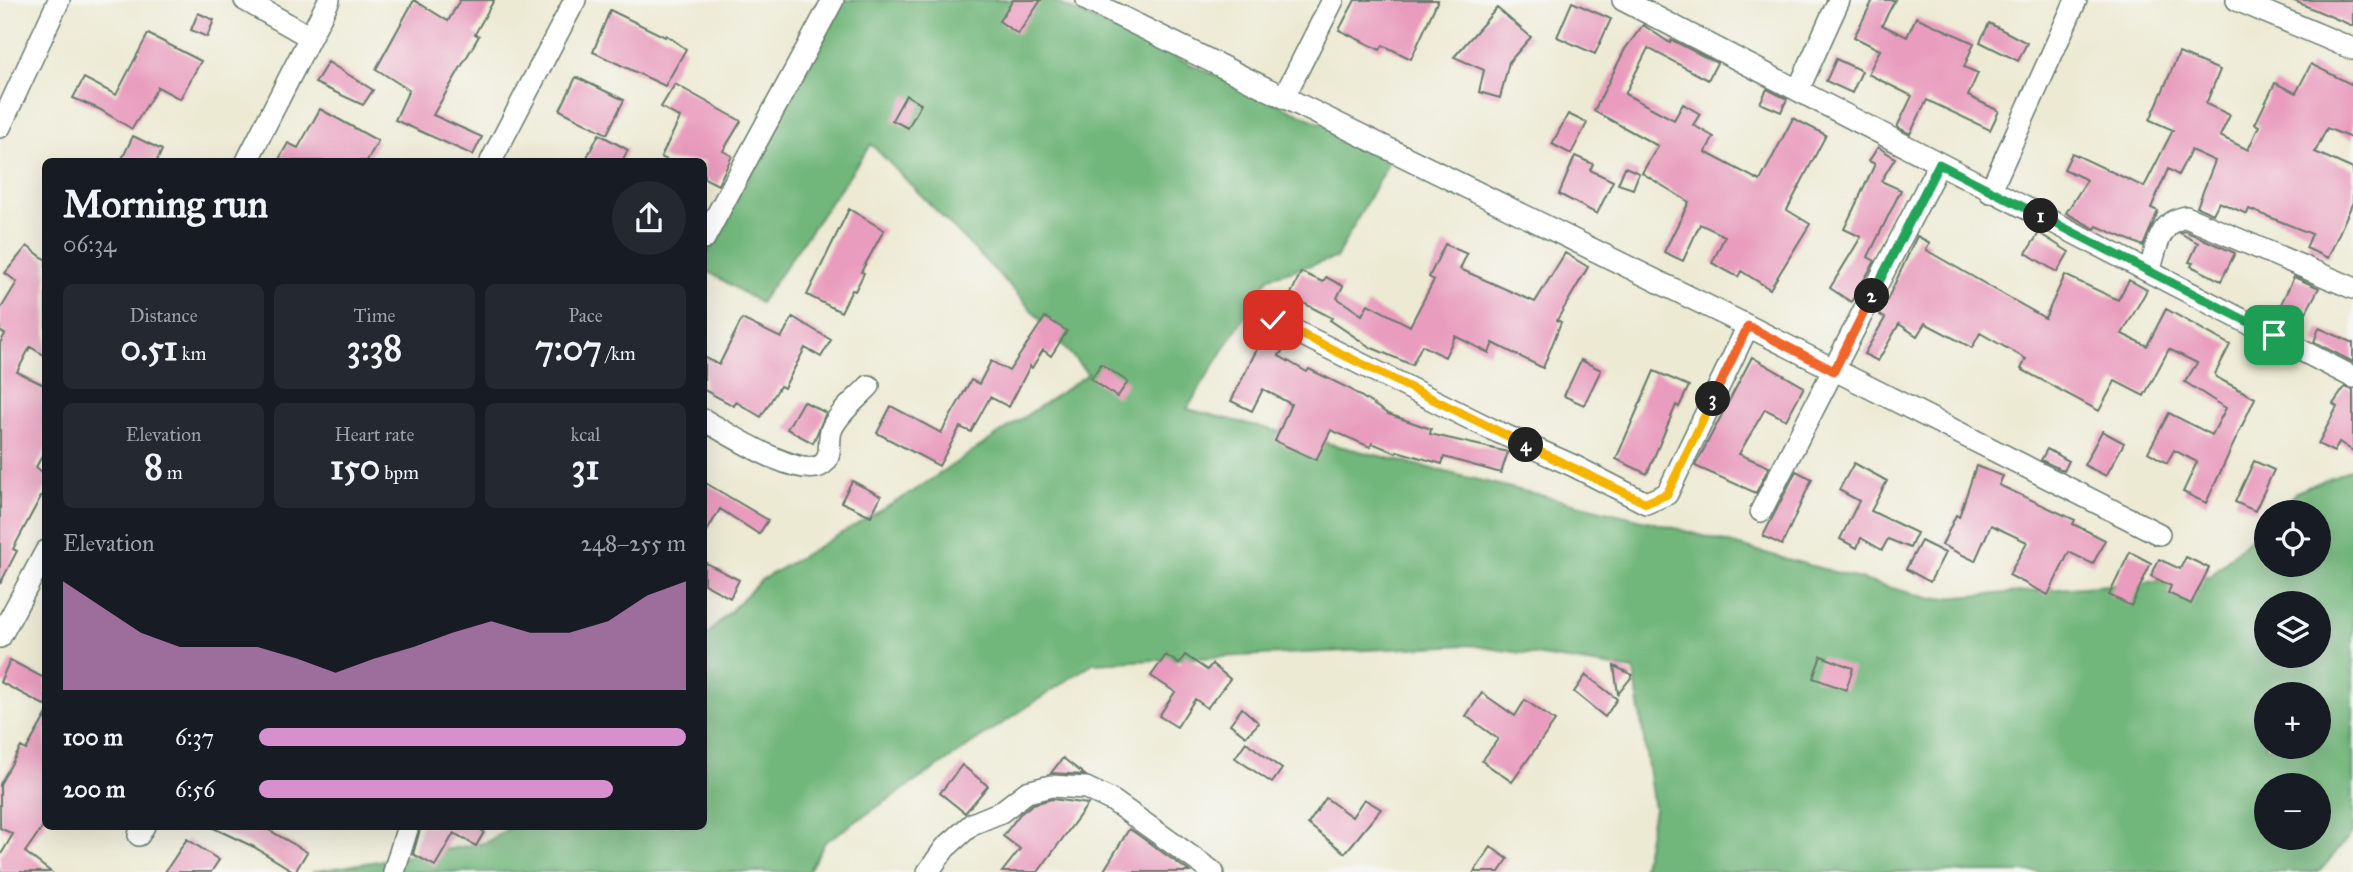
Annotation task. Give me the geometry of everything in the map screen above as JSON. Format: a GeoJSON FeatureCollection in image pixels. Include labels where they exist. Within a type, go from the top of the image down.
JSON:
{"type":"FeatureCollection","features":[{"type":"Feature","properties":{"kind":"street"},"geometry":{"type":"LineString","coordinates":[[0,127],[7,95],[59,0]]}},
{"type":"Feature","properties":{"kind":"street"},"geometry":{"type":"LineString","coordinates":[[244,0],[310,37]]}},
{"type":"Feature","properties":{"kind":"street"},"geometry":{"type":"LineString","coordinates":[[249,158],[329,0]]}},
{"type":"Feature","properties":{"kind":"street"},"geometry":{"type":"LineString","coordinates":[[493,158],[575,0]]}},
{"type":"Feature","properties":{"kind":"street"},"geometry":{"type":"LineString","coordinates":[[707,233],[833,0]]}},
{"type":"Feature","properties":{"kind":"street"},"geometry":{"type":"LineString","coordinates":[[1087,0],[1748,326],[2159,534]]}},
{"type":"Feature","properties":{"kind":"street"},"geometry":{"type":"LineString","coordinates":[[1284,97],[1333,0]]}},
{"type":"Feature","properties":{"kind":"street"},"geometry":{"type":"LineString","coordinates":[[1623,0],[1799,88],[1990,192],[2150,269],[2353,377]]}},
{"type":"Feature","properties":{"kind":"street"},"geometry":{"type":"LineString","coordinates":[[1799,88],[1839,0]]}},
{"type":"Feature","properties":{"kind":"street"},"geometry":{"type":"LineString","coordinates":[[1990,192],[2077,0]]}},
{"type":"Feature","properties":{"kind":"street"},"geometry":{"type":"LineString","coordinates":[[2237,0],[2353,49]]}},
{"type":"Feature","properties":{"kind":"street"},"geometry":{"type":"LineString","coordinates":[[1761,511],[1939,164]]}},
{"type":"Feature","properties":{"kind":"street"},"geometry":{"type":"LineString","coordinates":[[2150,269],[2163,227],[2175,219],[2186,217],[2353,288]]}},
{"type":"Feature","properties":{"kind":"street"},"geometry":{"type":"LineString","coordinates":[[1273,320],[1646,503],[1667,494],[1748,326]]}},
{"type":"Feature","properties":{"kind":"street"},"geometry":{"type":"LineString","coordinates":[[707,422],[783,463],[815,468],[829,457],[834,426],[869,386]]}},
{"type":"Feature","properties":{"kind":"street"},"geometry":{"type":"LineString","coordinates":[[0,638],[42,559]]}},
{"type":"Feature","properties":{"kind":"street"},"geometry":{"type":"LineString","coordinates":[[928,872],[945,848],[972,824],[1001,812],[1027,792],[1051,786],[1086,788],[1113,801],[1213,872]]}},
{"type":"Feature","properties":{"kind":"street"},"geometry":{"type":"LineString","coordinates":[[394,872],[407,830]]}},
{"type":"Feature","properties":{"kind":"green space"},"geometry":{"type":"Polygon","coordinates":[[[844,0],[1051,0],[1392,156],[1336,258],[1269,277],[1187,409],[1667,526],[1932,599],[2210,577],[2254,534],[2254,577],[2331,577],[2331,500],[2288,500],[2296,492],[2353,468],[2353,832],[2319,872],[1642,872],[1654,809],[1634,670],[1469,645],[1093,663],[825,842],[808,872],[312,872],[485,843],[506,830],[707,830],[707,635],[761,580],[914,491],[1088,374],[1013,289],[871,144],[760,303],[707,271],[707,252],[844,0]]]}},
{"type":"Feature","properties":{"kind":"building"},"geometry":{"type":"Polygon","coordinates":[[[414,0],[448,21],[460,0],[494,0],[475,34],[479,36],[433,115],[482,137],[473,155],[395,120],[409,90],[376,69],[414,0]]]}},
{"type":"Feature","properties":{"kind":"building"},"geometry":{"type":"Polygon","coordinates":[[[1013,0],[1041,0],[1018,34],[999,21],[1013,0]]]}},
{"type":"Feature","properties":{"kind":"building"},"geometry":{"type":"Polygon","coordinates":[[[1355,0],[1438,0],[1411,59],[1383,45],[1380,50],[1339,30],[1355,0]]]}},
{"type":"Feature","properties":{"kind":"building"},"geometry":{"type":"Polygon","coordinates":[[[1873,0],[1895,0],[1882,25],[1907,37],[1916,17],[1974,43],[1964,67],[1978,73],[1968,96],[1999,111],[1990,130],[1927,100],[1910,134],[1897,127],[1912,96],[1868,74],[1880,50],[1854,37],[1873,0]]]}},
{"type":"Feature","properties":{"kind":"building"},"geometry":{"type":"Polygon","coordinates":[[[2292,0],[2353,0],[2353,26],[2292,0]]]}},
{"type":"Feature","properties":{"kind":"building"},"geometry":{"type":"Polygon","coordinates":[[[1572,2],[1611,19],[1595,54],[1557,37],[1572,2]]]}},
{"type":"Feature","properties":{"kind":"building"},"geometry":{"type":"Polygon","coordinates":[[[1497,8],[1531,37],[1509,62],[1500,98],[1479,92],[1484,70],[1454,57],[1497,8]]]}},
{"type":"Feature","properties":{"kind":"building"},"geometry":{"type":"Polygon","coordinates":[[[610,10],[665,37],[666,35],[686,49],[665,86],[593,52],[610,10]]]}},
{"type":"Feature","properties":{"kind":"building"},"geometry":{"type":"Polygon","coordinates":[[[198,13],[214,20],[207,37],[191,30],[198,13]]]}},
{"type":"Feature","properties":{"kind":"building"},"geometry":{"type":"Polygon","coordinates":[[[1989,23],[2027,43],[2018,61],[1980,42],[1989,23]]]}},
{"type":"Feature","properties":{"kind":"building"},"geometry":{"type":"Polygon","coordinates":[[[1643,25],[1670,43],[1672,40],[1717,63],[1708,80],[1648,48],[1625,94],[1674,120],[1683,104],[1700,114],[1693,125],[1714,137],[1705,152],[1760,181],[1793,118],[1826,135],[1787,210],[1810,224],[1770,289],[1741,271],[1738,277],[1712,263],[1725,236],[1700,224],[1683,261],[1664,252],[1689,202],[1642,173],[1658,146],[1594,111],[1625,49],[1643,25]]]}},
{"type":"Feature","properties":{"kind":"building"},"geometry":{"type":"Polygon","coordinates":[[[148,34],[201,61],[180,99],[158,87],[132,129],[99,109],[73,98],[84,78],[116,95],[148,34]]]}},
{"type":"Feature","properties":{"kind":"building"},"geometry":{"type":"Polygon","coordinates":[[[2179,53],[2220,70],[2206,104],[2230,115],[2220,136],[2248,150],[2259,126],[2255,124],[2275,83],[2296,93],[2311,64],[2353,85],[2353,139],[2327,128],[2315,152],[2353,169],[2353,202],[2328,258],[2306,248],[2312,234],[2249,209],[2247,214],[2219,202],[2213,214],[2197,207],[2215,161],[2191,150],[2178,175],[2168,169],[2151,208],[2158,211],[2143,246],[2097,226],[2095,229],[2066,213],[2087,180],[2064,169],[2072,153],[2144,187],[2173,130],[2150,120],[2179,53]]]}},
{"type":"Feature","properties":{"kind":"building"},"geometry":{"type":"Polygon","coordinates":[[[1836,59],[1862,71],[1852,93],[1826,81],[1836,59]]]}},
{"type":"Feature","properties":{"kind":"building"},"geometry":{"type":"Polygon","coordinates":[[[328,62],[373,90],[363,105],[315,83],[328,62]]]}},
{"type":"Feature","properties":{"kind":"building"},"geometry":{"type":"Polygon","coordinates":[[[576,77],[624,100],[607,134],[560,110],[576,77]]]}},
{"type":"Feature","properties":{"kind":"building"},"geometry":{"type":"Polygon","coordinates":[[[675,84],[741,121],[723,151],[732,156],[718,185],[707,180],[707,158],[661,157],[680,118],[661,107],[675,84]]]}},
{"type":"Feature","properties":{"kind":"building"},"geometry":{"type":"Polygon","coordinates":[[[1767,89],[1787,99],[1781,112],[1760,103],[1767,89]]]}},
{"type":"Feature","properties":{"kind":"building"},"geometry":{"type":"Polygon","coordinates":[[[906,95],[921,104],[908,128],[892,120],[906,95]]]}},
{"type":"Feature","properties":{"kind":"building"},"geometry":{"type":"Polygon","coordinates":[[[320,109],[378,141],[369,158],[280,158],[288,143],[298,148],[320,109]]]}},
{"type":"Feature","properties":{"kind":"building"},"geometry":{"type":"Polygon","coordinates":[[[1568,114],[1587,123],[1571,154],[1552,144],[1568,114]]]}},
{"type":"Feature","properties":{"kind":"building"},"geometry":{"type":"Polygon","coordinates":[[[599,134],[628,150],[624,158],[587,158],[599,134]]]}},
{"type":"Feature","properties":{"kind":"building"},"geometry":{"type":"Polygon","coordinates":[[[133,136],[162,150],[158,158],[122,158],[133,136]]]}},
{"type":"Feature","properties":{"kind":"building"},"geometry":{"type":"Polygon","coordinates":[[[1878,147],[1895,158],[1881,181],[1901,190],[1868,257],[1875,261],[1851,302],[1830,288],[1861,237],[1844,229],[1875,164],[1869,161],[1878,147]]]}},
{"type":"Feature","properties":{"kind":"building"},"geometry":{"type":"Polygon","coordinates":[[[1575,156],[1593,164],[1590,170],[1613,181],[1597,214],[1559,194],[1575,156]]]}},
{"type":"Feature","properties":{"kind":"building"},"geometry":{"type":"Polygon","coordinates":[[[1625,167],[1639,173],[1633,189],[1618,184],[1625,167]]]}},
{"type":"Feature","properties":{"kind":"building"},"geometry":{"type":"Polygon","coordinates":[[[849,209],[884,230],[861,272],[864,273],[855,291],[852,290],[841,312],[807,295],[849,209]]]}},
{"type":"Feature","properties":{"kind":"building"},"geometry":{"type":"Polygon","coordinates":[[[2185,231],[2235,253],[2221,281],[2191,266],[2193,263],[2189,262],[2198,243],[2180,233],[2185,231]]]}},
{"type":"Feature","properties":{"kind":"building"},"geometry":{"type":"Polygon","coordinates":[[[2039,233],[2069,252],[2057,272],[2026,253],[2039,233]]]}},
{"type":"Feature","properties":{"kind":"building"},"geometry":{"type":"Polygon","coordinates":[[[1917,236],[1930,243],[1926,250],[2045,318],[2065,275],[2118,300],[2129,280],[2147,290],[2122,334],[2147,346],[2166,309],[2230,345],[2215,374],[2216,377],[2255,398],[2206,503],[2183,492],[2197,462],[2174,450],[2167,463],[2148,452],[2169,413],[2212,435],[2226,408],[2185,382],[2197,363],[2169,349],[2144,396],[2115,381],[2099,411],[2021,369],[2026,359],[1980,333],[1972,348],[1925,323],[1917,336],[1899,324],[1878,361],[1864,354],[1885,318],[1880,315],[1917,236]]]}},
{"type":"Feature","properties":{"kind":"building"},"geometry":{"type":"Polygon","coordinates":[[[1445,244],[1467,254],[1460,269],[1535,302],[1565,253],[1588,267],[1557,320],[1561,322],[1543,368],[1493,343],[1489,353],[1455,336],[1445,357],[1422,345],[1412,365],[1370,347],[1330,320],[1332,318],[1290,296],[1301,272],[1323,282],[1326,277],[1343,286],[1337,298],[1362,315],[1368,304],[1410,326],[1434,280],[1429,277],[1445,244]]]}},
{"type":"Feature","properties":{"kind":"building"},"geometry":{"type":"Polygon","coordinates":[[[27,246],[42,257],[42,354],[30,347],[17,372],[42,384],[42,456],[36,467],[42,472],[42,495],[13,549],[17,551],[0,584],[0,343],[5,334],[0,331],[0,310],[17,282],[5,273],[27,246]]]}},
{"type":"Feature","properties":{"kind":"building"},"geometry":{"type":"Polygon","coordinates":[[[2294,277],[2319,288],[2303,318],[2280,306],[2294,277]]]}},
{"type":"Feature","properties":{"kind":"building"},"geometry":{"type":"Polygon","coordinates":[[[793,317],[831,340],[821,357],[805,348],[784,388],[780,386],[761,417],[736,402],[734,406],[707,392],[707,359],[719,365],[742,319],[781,338],[793,317]]]}},
{"type":"Feature","properties":{"kind":"building"},"geometry":{"type":"Polygon","coordinates":[[[1045,317],[1067,331],[1051,356],[1043,350],[1032,368],[1030,366],[1009,407],[990,397],[971,432],[960,427],[939,466],[877,433],[891,406],[941,433],[971,380],[979,384],[991,361],[1009,371],[1045,317]]]}},
{"type":"Feature","properties":{"kind":"building"},"geometry":{"type":"Polygon","coordinates":[[[2319,328],[2353,343],[2353,362],[2314,342],[2319,328]]]}},
{"type":"Feature","properties":{"kind":"building"},"geometry":{"type":"Polygon","coordinates":[[[1264,335],[1285,346],[1279,356],[1307,372],[1309,369],[1350,389],[1388,414],[1431,429],[1430,434],[1508,452],[1501,473],[1444,457],[1442,464],[1397,451],[1396,453],[1372,443],[1370,447],[1331,430],[1316,460],[1275,441],[1291,404],[1263,389],[1252,411],[1231,401],[1264,335]]]}},
{"type":"Feature","properties":{"kind":"building"},"geometry":{"type":"Polygon","coordinates":[[[1752,357],[1804,387],[1786,420],[1765,409],[1739,454],[1769,467],[1756,493],[1695,466],[1752,357]]]}},
{"type":"Feature","properties":{"kind":"building"},"geometry":{"type":"Polygon","coordinates":[[[1581,360],[1601,370],[1584,405],[1564,396],[1581,360]]]}},
{"type":"Feature","properties":{"kind":"building"},"geometry":{"type":"Polygon","coordinates":[[[1101,364],[1128,382],[1117,397],[1091,379],[1101,364]]]}},
{"type":"Feature","properties":{"kind":"building"},"geometry":{"type":"Polygon","coordinates":[[[1654,371],[1689,386],[1679,407],[1676,405],[1647,474],[1616,459],[1654,371]]]}},
{"type":"Feature","properties":{"kind":"building"},"geometry":{"type":"Polygon","coordinates":[[[2345,387],[2353,390],[2353,451],[2339,442],[2334,452],[2318,444],[2337,407],[2333,404],[2345,387]]]}},
{"type":"Feature","properties":{"kind":"building"},"geometry":{"type":"Polygon","coordinates":[[[803,401],[826,413],[813,443],[787,429],[803,401]]]}},
{"type":"Feature","properties":{"kind":"building"},"geometry":{"type":"Polygon","coordinates":[[[2102,431],[2124,443],[2106,476],[2084,465],[2102,431]]]}},
{"type":"Feature","properties":{"kind":"building"},"geometry":{"type":"Polygon","coordinates":[[[2047,449],[2069,461],[2064,471],[2041,460],[2047,449]]]}},
{"type":"Feature","properties":{"kind":"building"},"geometry":{"type":"Polygon","coordinates":[[[2254,461],[2274,470],[2260,500],[2254,500],[2254,511],[2235,502],[2254,461]]]}},
{"type":"Feature","properties":{"kind":"building"},"geometry":{"type":"Polygon","coordinates":[[[1854,463],[1887,481],[1871,511],[1917,533],[1910,548],[1888,539],[1882,550],[1861,538],[1857,548],[1840,539],[1859,501],[1839,490],[1854,463]]]}},
{"type":"Feature","properties":{"kind":"building"},"geometry":{"type":"Polygon","coordinates":[[[1976,466],[2003,476],[1999,485],[2075,520],[2073,524],[2105,540],[2093,564],[2069,552],[2048,595],[2009,575],[2027,542],[1991,525],[1975,561],[1942,545],[1956,515],[1959,517],[1976,466]]]}},
{"type":"Feature","properties":{"kind":"building"},"geometry":{"type":"Polygon","coordinates":[[[1796,471],[1812,479],[1782,545],[1763,536],[1796,471]]]}},
{"type":"Feature","properties":{"kind":"building"},"geometry":{"type":"Polygon","coordinates":[[[852,481],[881,496],[871,516],[841,502],[852,481]]]}},
{"type":"Feature","properties":{"kind":"building"},"geometry":{"type":"Polygon","coordinates":[[[707,484],[768,520],[759,534],[720,509],[707,531],[707,484]]]}},
{"type":"Feature","properties":{"kind":"building"},"geometry":{"type":"Polygon","coordinates":[[[1921,541],[1945,553],[1930,582],[1906,569],[1921,541]]]}},
{"type":"Feature","properties":{"kind":"building"},"geometry":{"type":"Polygon","coordinates":[[[2130,552],[2151,563],[2131,606],[2109,595],[2130,552]]]}},
{"type":"Feature","properties":{"kind":"building"},"geometry":{"type":"Polygon","coordinates":[[[2186,557],[2209,568],[2191,604],[2168,593],[2171,586],[2151,576],[2159,559],[2180,569],[2186,557]]]}},
{"type":"Feature","properties":{"kind":"building"},"geometry":{"type":"Polygon","coordinates":[[[707,564],[739,580],[730,598],[707,586],[707,564]]]}},
{"type":"Feature","properties":{"kind":"building"},"geometry":{"type":"Polygon","coordinates":[[[1166,655],[1179,664],[1185,655],[1207,670],[1212,664],[1230,679],[1207,708],[1195,699],[1177,727],[1159,716],[1175,692],[1151,676],[1166,655]]]}},
{"type":"Feature","properties":{"kind":"building"},"geometry":{"type":"Polygon","coordinates":[[[1821,656],[1853,668],[1846,690],[1813,678],[1821,656]]]}},
{"type":"Feature","properties":{"kind":"building"},"geometry":{"type":"Polygon","coordinates":[[[10,660],[42,677],[42,704],[0,682],[10,660]]]}},
{"type":"Feature","properties":{"kind":"building"},"geometry":{"type":"Polygon","coordinates":[[[1614,666],[1633,675],[1618,694],[1614,666]]]}},
{"type":"Feature","properties":{"kind":"building"},"geometry":{"type":"Polygon","coordinates":[[[1586,675],[1617,699],[1605,717],[1574,692],[1586,675]]]}},
{"type":"Feature","properties":{"kind":"building"},"geometry":{"type":"Polygon","coordinates":[[[1482,693],[1515,716],[1525,700],[1555,721],[1512,782],[1482,761],[1498,739],[1466,716],[1482,693]]]}},
{"type":"Feature","properties":{"kind":"building"},"geometry":{"type":"Polygon","coordinates":[[[1242,708],[1259,723],[1246,736],[1230,724],[1242,708]]]}},
{"type":"Feature","properties":{"kind":"building"},"geometry":{"type":"Polygon","coordinates":[[[42,722],[42,828],[25,852],[51,872],[0,872],[0,856],[13,834],[0,828],[0,784],[21,747],[26,750],[42,722]]]}},
{"type":"Feature","properties":{"kind":"building"},"geometry":{"type":"Polygon","coordinates":[[[1246,742],[1282,769],[1272,783],[1235,758],[1246,742]]]}},
{"type":"Feature","properties":{"kind":"building"},"geometry":{"type":"Polygon","coordinates":[[[1063,758],[1085,775],[1051,773],[1063,758]]]}},
{"type":"Feature","properties":{"kind":"building"},"geometry":{"type":"Polygon","coordinates":[[[962,765],[988,786],[965,813],[940,793],[962,765]]]}},
{"type":"Feature","properties":{"kind":"building"},"geometry":{"type":"Polygon","coordinates":[[[1326,798],[1352,817],[1364,799],[1381,809],[1345,853],[1308,824],[1326,798]]]}},
{"type":"Feature","properties":{"kind":"building"},"geometry":{"type":"Polygon","coordinates":[[[1052,799],[1088,804],[1038,872],[1002,872],[1020,849],[1003,836],[1020,814],[1033,804],[1052,799]]]}},
{"type":"Feature","properties":{"kind":"building"},"geometry":{"type":"Polygon","coordinates":[[[1129,829],[1134,832],[1190,872],[1103,872],[1129,829]]]}},
{"type":"Feature","properties":{"kind":"building"},"geometry":{"type":"Polygon","coordinates":[[[218,830],[269,830],[307,852],[295,872],[254,847],[218,830]]]}},
{"type":"Feature","properties":{"kind":"building"},"geometry":{"type":"Polygon","coordinates":[[[420,830],[484,832],[476,846],[454,833],[435,866],[413,854],[420,830]]]}},
{"type":"Feature","properties":{"kind":"building"},"geometry":{"type":"Polygon","coordinates":[[[187,839],[219,860],[211,872],[165,872],[187,839]]]}},
{"type":"Feature","properties":{"kind":"building"},"geometry":{"type":"Polygon","coordinates":[[[1491,847],[1508,859],[1499,872],[1474,872],[1491,847]]]}},
{"type":"Feature","properties":{"kind":"route"},"geometry":{"type":"LineString","coordinates":[[1273,320],[1646,503],[1667,494],[1748,326],[1834,371],[1939,164],[1990,192],[2150,269],[2274,335]]}}]}
